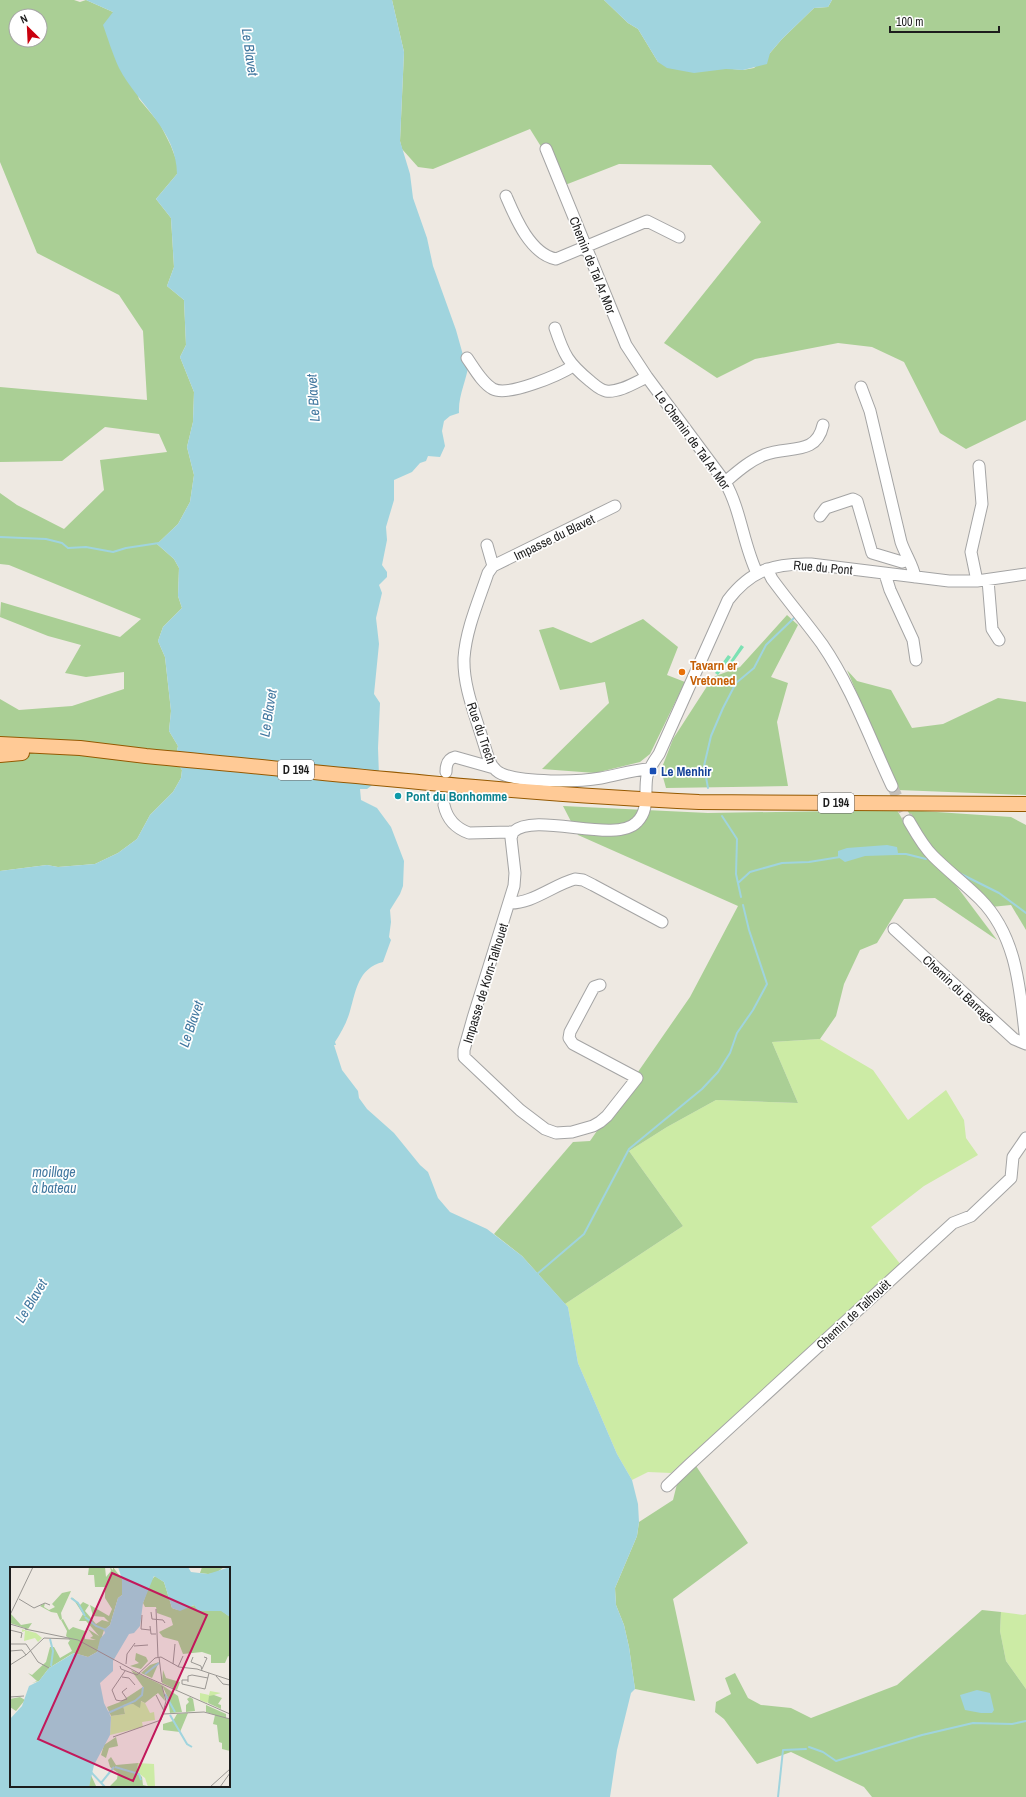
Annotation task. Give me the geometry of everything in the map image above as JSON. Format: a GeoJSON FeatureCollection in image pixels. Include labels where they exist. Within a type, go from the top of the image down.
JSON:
{"type":"FeatureCollection","features":[{"type":"Feature","properties":{"kind":"main road","name":"D 194"},"geometry":{"type":"LineString","coordinates":[[0,744],[80,748],[146,756]]}},
{"type":"Feature","properties":{"kind":"main road","name":"D 194"},"geometry":{"type":"LineString","coordinates":[[0,755],[46,752],[146,756],[445,778],[557,794],[647,800],[699,802],[1026,804]]}},
{"type":"Feature","properties":{"kind":"street","name":"Chemin de Tal Ar Mor"},"geometry":{"type":"LineString","coordinates":[[546,149],[620,334],[647,377]]}},
{"type":"Feature","properties":{"kind":"street"},"geometry":{"type":"LineString","coordinates":[[506,196],[516,220],[526,236],[547,256],[556,259],[647,221],[679,237]]}},
{"type":"Feature","properties":{"kind":"street"},"geometry":{"type":"LineString","coordinates":[[555,328],[563,352],[573,366],[599,388],[606,391],[614,391],[647,377]]}},
{"type":"Feature","properties":{"kind":"street"},"geometry":{"type":"LineString","coordinates":[[467,358],[486,382],[498,391],[533,384],[555,376],[573,366]]}},
{"type":"Feature","properties":{"kind":"street","name":"Le Chemin de Tal Ar Mor"},"geometry":{"type":"LineString","coordinates":[[647,377],[733,495],[750,557],[762,571],[772,579],[822,645],[833,662],[853,700],[892,786]]}},
{"type":"Feature","properties":{"kind":"street"},"geometry":{"type":"LineString","coordinates":[[861,387],[870,411],[900,542],[908,560],[914,568],[915,577]]}},
{"type":"Feature","properties":{"kind":"street"},"geometry":{"type":"LineString","coordinates":[[725,482],[751,460],[765,454],[801,448],[813,444],[820,436],[822,425]]}},
{"type":"Feature","properties":{"kind":"street"},"geometry":{"type":"LineString","coordinates":[[979,466],[982,504],[971,552],[982,581],[992,629],[999,640]]}},
{"type":"Feature","properties":{"kind":"street"},"geometry":{"type":"LineString","coordinates":[[820,516],[826,508],[853,499],[857,501],[872,553],[902,562],[908,560]]}},
{"type":"Feature","properties":{"kind":"street","name":"Impasse du Blavet"},"geometry":{"type":"LineString","coordinates":[[493,566],[615,506]]}},
{"type":"Feature","properties":{"kind":"street"},"geometry":{"type":"LineString","coordinates":[[487,545],[493,566]]}},
{"type":"Feature","properties":{"kind":"street","name":"Rue du Pont"},"geometry":{"type":"LineString","coordinates":[[647,800],[646,783],[649,769],[659,754],[693,675],[728,600],[738,587],[762,571],[778,565],[790,563],[811,564],[949,581],[982,581],[1026,574]]}},
{"type":"Feature","properties":{"kind":"street","name":"Rue du Trech"},"geometry":{"type":"LineString","coordinates":[[493,566],[488,573],[471,625],[464,657],[466,681],[473,708],[488,756],[494,768],[503,775],[560,781],[589,780],[638,769],[649,769]]}},
{"type":"Feature","properties":{"kind":"street"},"geometry":{"type":"LineString","coordinates":[[885,574],[890,590],[914,640],[916,660]]}},
{"type":"Feature","properties":{"kind":"street"},"geometry":{"type":"LineString","coordinates":[[445,778],[448,762],[450,759],[455,757],[494,768]]}},
{"type":"Feature","properties":{"kind":"street"},"geometry":{"type":"LineString","coordinates":[[444,805],[451,822],[462,831],[479,834],[513,832],[518,827],[536,825],[600,830],[626,828],[637,823],[642,815],[647,800]]}},
{"type":"Feature","properties":{"kind":"street"},"geometry":{"type":"LineString","coordinates":[[908,821],[932,855],[980,899],[1001,928],[1010,947],[1016,971],[1026,1043]]}},
{"type":"Feature","properties":{"kind":"street","name":"Impasse de Korn-Talhouet"},"geometry":{"type":"LineString","coordinates":[[513,832],[511,838],[515,873],[514,886],[464,1050],[464,1056],[467,1061],[520,1110],[545,1129],[556,1133],[572,1132],[593,1126],[600,1122],[607,1116],[637,1078],[573,1044],[569,1038],[570,1032],[594,987],[600,985]]}},
{"type":"Feature","properties":{"kind":"street"},"geometry":{"type":"LineString","coordinates":[[509,903],[517,904],[531,899],[576,879],[583,880],[662,922]]}},
{"type":"Feature","properties":{"kind":"street","name":"Chemin du Barrage"},"geometry":{"type":"LineString","coordinates":[[894,929],[1014,1039],[1026,1043]]}},
{"type":"Feature","properties":{"kind":"street","name":"Chemin de Talhouët"},"geometry":{"type":"LineString","coordinates":[[668,1486],[694,1459],[953,1223],[971,1216],[1011,1178],[1013,1157],[1026,1138]]}},
{"type":"Feature","properties":{"kind":"green space"},"geometry":{"type":"Polygon","coordinates":[[[0,0],[74,0],[80,2],[86,0],[113,12],[139,99],[160,124],[177,162],[177,174],[156,199],[171,218],[174,267],[167,286],[184,300],[186,345],[180,357],[194,392],[193,422],[187,447],[194,475],[190,502],[178,524],[157,544],[174,559],[179,568],[178,596],[182,608],[163,627],[158,641],[165,657],[171,711],[169,731],[178,746],[176,755],[178,764],[182,770],[181,778],[173,792],[150,815],[137,839],[118,853],[95,864],[58,867],[47,865],[0,871],[0,699],[19,710],[72,706],[124,689],[124,672],[86,677],[65,673],[81,645],[48,636],[0,617],[1,602],[120,637],[141,619],[9,565],[0,564],[0,493],[17,505],[64,529],[104,490],[100,460],[167,452],[159,434],[105,427],[62,461],[0,462],[0,387],[147,400],[143,331],[119,295],[37,253],[0,162],[0,0]]]}},
{"type":"Feature","properties":{"kind":"green space"},"geometry":{"type":"Polygon","coordinates":[[[392,0],[604,0],[628,23],[638,29],[658,62],[743,70],[754,68],[814,8],[828,7],[832,0],[1026,0],[1026,420],[966,449],[940,433],[904,362],[872,347],[838,343],[755,359],[717,378],[664,343],[761,222],[711,165],[619,164],[565,185],[530,129],[433,169],[418,167],[402,149],[400,141],[404,52],[392,0]]]}},
{"type":"Feature","properties":{"kind":"green space"},"geometry":{"type":"Polygon","coordinates":[[[787,615],[798,625],[771,677],[788,683],[777,722],[788,786],[666,788],[661,770],[673,739],[713,677],[740,667],[787,615]]]}},
{"type":"Feature","properties":{"kind":"green space"},"geometry":{"type":"Polygon","coordinates":[[[643,619],[678,647],[667,675],[685,682],[650,754],[640,762],[595,773],[542,769],[609,703],[605,682],[560,690],[539,630],[553,627],[591,643],[643,619]]]}},
{"type":"Feature","properties":{"kind":"green space"},"geometry":{"type":"Polygon","coordinates":[[[741,645],[744,647],[731,665],[729,663],[741,645]]]}},
{"type":"Feature","properties":{"kind":"green space"},"geometry":{"type":"Polygon","coordinates":[[[728,655],[731,657],[718,675],[715,673],[728,655]]]}},
{"type":"Feature","properties":{"kind":"green space"},"geometry":{"type":"Polygon","coordinates":[[[847,670],[857,681],[891,690],[912,728],[943,724],[998,698],[1026,702],[1026,795],[898,790],[847,670]]]}},
{"type":"Feature","properties":{"kind":"green space"},"geometry":{"type":"Polygon","coordinates":[[[563,806],[708,813],[897,810],[919,848],[931,862],[946,872],[997,940],[935,898],[904,899],[877,943],[860,950],[844,984],[836,1016],[820,1039],[772,1042],[798,1103],[716,1100],[667,1127],[629,1151],[683,1226],[565,1304],[522,1256],[494,1234],[573,1142],[590,1141],[690,997],[738,906],[578,835],[563,806]]]}},
{"type":"Feature","properties":{"kind":"green space"},"geometry":{"type":"Polygon","coordinates":[[[907,810],[1011,817],[1026,825],[1026,930],[1011,905],[991,907],[932,848],[907,810]]]}},
{"type":"Feature","properties":{"kind":"green space"},"geometry":{"type":"Polygon","coordinates":[[[820,1039],[873,1070],[908,1120],[946,1090],[964,1120],[966,1138],[978,1155],[924,1186],[871,1227],[901,1265],[671,1473],[648,1472],[632,1480],[617,1454],[578,1363],[568,1307],[565,1304],[683,1226],[629,1151],[667,1127],[716,1100],[798,1103],[772,1042],[820,1039]]]}},
{"type":"Feature","properties":{"kind":"green space"},"geometry":{"type":"Polygon","coordinates":[[[696,1466],[748,1543],[673,1599],[695,1701],[635,1689],[629,1647],[624,1625],[616,1605],[615,1588],[637,1536],[639,1522],[673,1500],[677,1484],[696,1466]]]}},
{"type":"Feature","properties":{"kind":"green space"},"geometry":{"type":"Polygon","coordinates":[[[982,1610],[1001,1612],[1000,1631],[1006,1661],[1026,1689],[1026,1797],[872,1797],[864,1787],[791,1752],[757,1764],[724,1719],[715,1712],[716,1702],[731,1694],[725,1678],[735,1673],[748,1698],[761,1705],[791,1708],[811,1718],[897,1685],[982,1610]]]}},
{"type":"Feature","properties":{"kind":"green space"},"geometry":{"type":"Polygon","coordinates":[[[1001,1612],[1023,1615],[1026,1614],[1026,1689],[1006,1661],[1000,1631],[1001,1612]]]}},
{"type":"Feature","properties":{"kind":"water"},"geometry":{"type":"Polygon","coordinates":[[[86,0],[392,0],[404,52],[400,141],[410,174],[413,198],[427,238],[433,266],[456,330],[463,355],[469,362],[461,394],[459,413],[450,416],[444,421],[442,431],[445,446],[440,457],[428,456],[426,461],[420,463],[412,472],[394,480],[394,500],[386,527],[387,540],[382,565],[387,572],[387,577],[379,585],[382,593],[376,618],[379,644],[374,694],[380,703],[378,748],[379,776],[375,783],[367,789],[360,789],[361,800],[377,808],[391,827],[404,861],[403,886],[390,910],[391,922],[389,937],[391,940],[383,962],[368,969],[359,981],[347,1019],[335,1042],[336,1045],[334,1045],[342,1070],[358,1091],[359,1098],[367,1109],[394,1133],[420,1165],[428,1172],[438,1198],[450,1212],[487,1229],[522,1256],[568,1307],[578,1363],[617,1454],[632,1480],[638,1504],[639,1522],[637,1536],[615,1588],[616,1605],[624,1625],[629,1647],[635,1689],[631,1693],[617,1750],[610,1797],[0,1797],[0,871],[47,865],[58,867],[95,864],[118,853],[137,839],[150,815],[173,792],[181,778],[182,770],[178,764],[176,755],[178,746],[169,731],[171,711],[165,657],[158,641],[163,627],[182,608],[178,596],[179,568],[174,559],[157,544],[178,524],[190,502],[194,475],[187,447],[193,422],[194,392],[180,357],[186,345],[184,300],[167,286],[174,267],[171,218],[156,199],[177,174],[171,144],[164,131],[136,94],[119,68],[103,25],[113,12],[86,0]]]}},
{"type":"Feature","properties":{"kind":"water"},"geometry":{"type":"Polygon","coordinates":[[[604,0],[832,0],[828,7],[814,8],[782,39],[770,53],[767,64],[743,70],[726,69],[694,73],[667,68],[658,62],[638,29],[628,23],[604,0]]]}},
{"type":"Feature","properties":{"kind":"water"},"geometry":{"type":"Polygon","coordinates":[[[887,845],[897,847],[898,853],[896,855],[865,856],[845,862],[838,857],[838,851],[847,848],[887,845]]]}},
{"type":"Feature","properties":{"kind":"water"},"geometry":{"type":"Polygon","coordinates":[[[977,1690],[990,1693],[994,1710],[992,1713],[981,1713],[965,1710],[960,1695],[977,1690]]]}},
{"type":"Feature","properties":{"kind":"waterway"},"geometry":{"type":"LineString","coordinates":[[0,537],[46,539],[62,543],[68,548],[86,547],[113,552],[126,548],[159,543]]}},
{"type":"Feature","properties":{"kind":"waterway"},"geometry":{"type":"LineString","coordinates":[[708,788],[704,766],[711,736],[723,708],[736,683],[754,668],[766,645],[794,618]]}},
{"type":"Feature","properties":{"kind":"waterway"},"geometry":{"type":"LineString","coordinates":[[722,816],[737,839],[736,874],[741,897]]}},
{"type":"Feature","properties":{"kind":"waterway"},"geometry":{"type":"LineString","coordinates":[[894,854],[906,854],[926,859]]}},
{"type":"Feature","properties":{"kind":"waterway"},"geometry":{"type":"LineString","coordinates":[[738,883],[750,872],[782,863],[809,862],[840,857]]}},
{"type":"Feature","properties":{"kind":"waterway"},"geometry":{"type":"LineString","coordinates":[[959,873],[999,893],[1026,913]]}},
{"type":"Feature","properties":{"kind":"waterway"},"geometry":{"type":"LineString","coordinates":[[536,1275],[584,1234],[629,1149],[702,1089],[718,1072],[730,1053],[737,1033],[753,1010],[767,984],[749,930],[743,905]]}},
{"type":"Feature","properties":{"kind":"waterway"},"geometry":{"type":"LineString","coordinates":[[809,1747],[823,1752],[836,1761],[922,1735],[973,1723],[1012,1724],[1026,1721]]}},
{"type":"Feature","properties":{"kind":"waterway"},"geometry":{"type":"LineString","coordinates":[[778,1797],[783,1750],[806,1749]]}},
{"type":"Feature","properties":{"kind":"tunnel"},"geometry":{"type":"LineString","coordinates":[[444,805],[445,776]]}},
{"type":"Feature","properties":{"kind":"tunnel"},"geometry":{"type":"LineString","coordinates":[[892,786],[909,821]]}},
{"type":"Feature","properties":{"kind":"place","name":"Tavarn er Vretoned"},"geometry":{"type":"Point","coordinates":[682,672]}},
{"type":"Feature","properties":{"kind":"place","name":"Le Menhir"},"geometry":{"type":"Point","coordinates":[653,771]}},
{"type":"Feature","properties":{"kind":"place","name":"Pont du Bonhomme"},"geometry":{"type":"Point","coordinates":[398,796]}},
{"type":"Feature","properties":{"kind":"water label","name":"Le Blavet"},"geometry":{"type":"Point","coordinates":[250,52]}},
{"type":"Feature","properties":{"kind":"water label","name":"Le Blavet"},"geometry":{"type":"Point","coordinates":[313,398]}},
{"type":"Feature","properties":{"kind":"water label","name":"Le Blavet"},"geometry":{"type":"Point","coordinates":[268,713]}},
{"type":"Feature","properties":{"kind":"water label","name":"Le Blavet"},"geometry":{"type":"Point","coordinates":[191,1024]}},
{"type":"Feature","properties":{"kind":"water label","name":"moillage à bateau"},"geometry":{"type":"Point","coordinates":[54,1180]}},
{"type":"Feature","properties":{"kind":"water label","name":"Le Blavet"},"geometry":{"type":"Point","coordinates":[31,1301]}}]}
